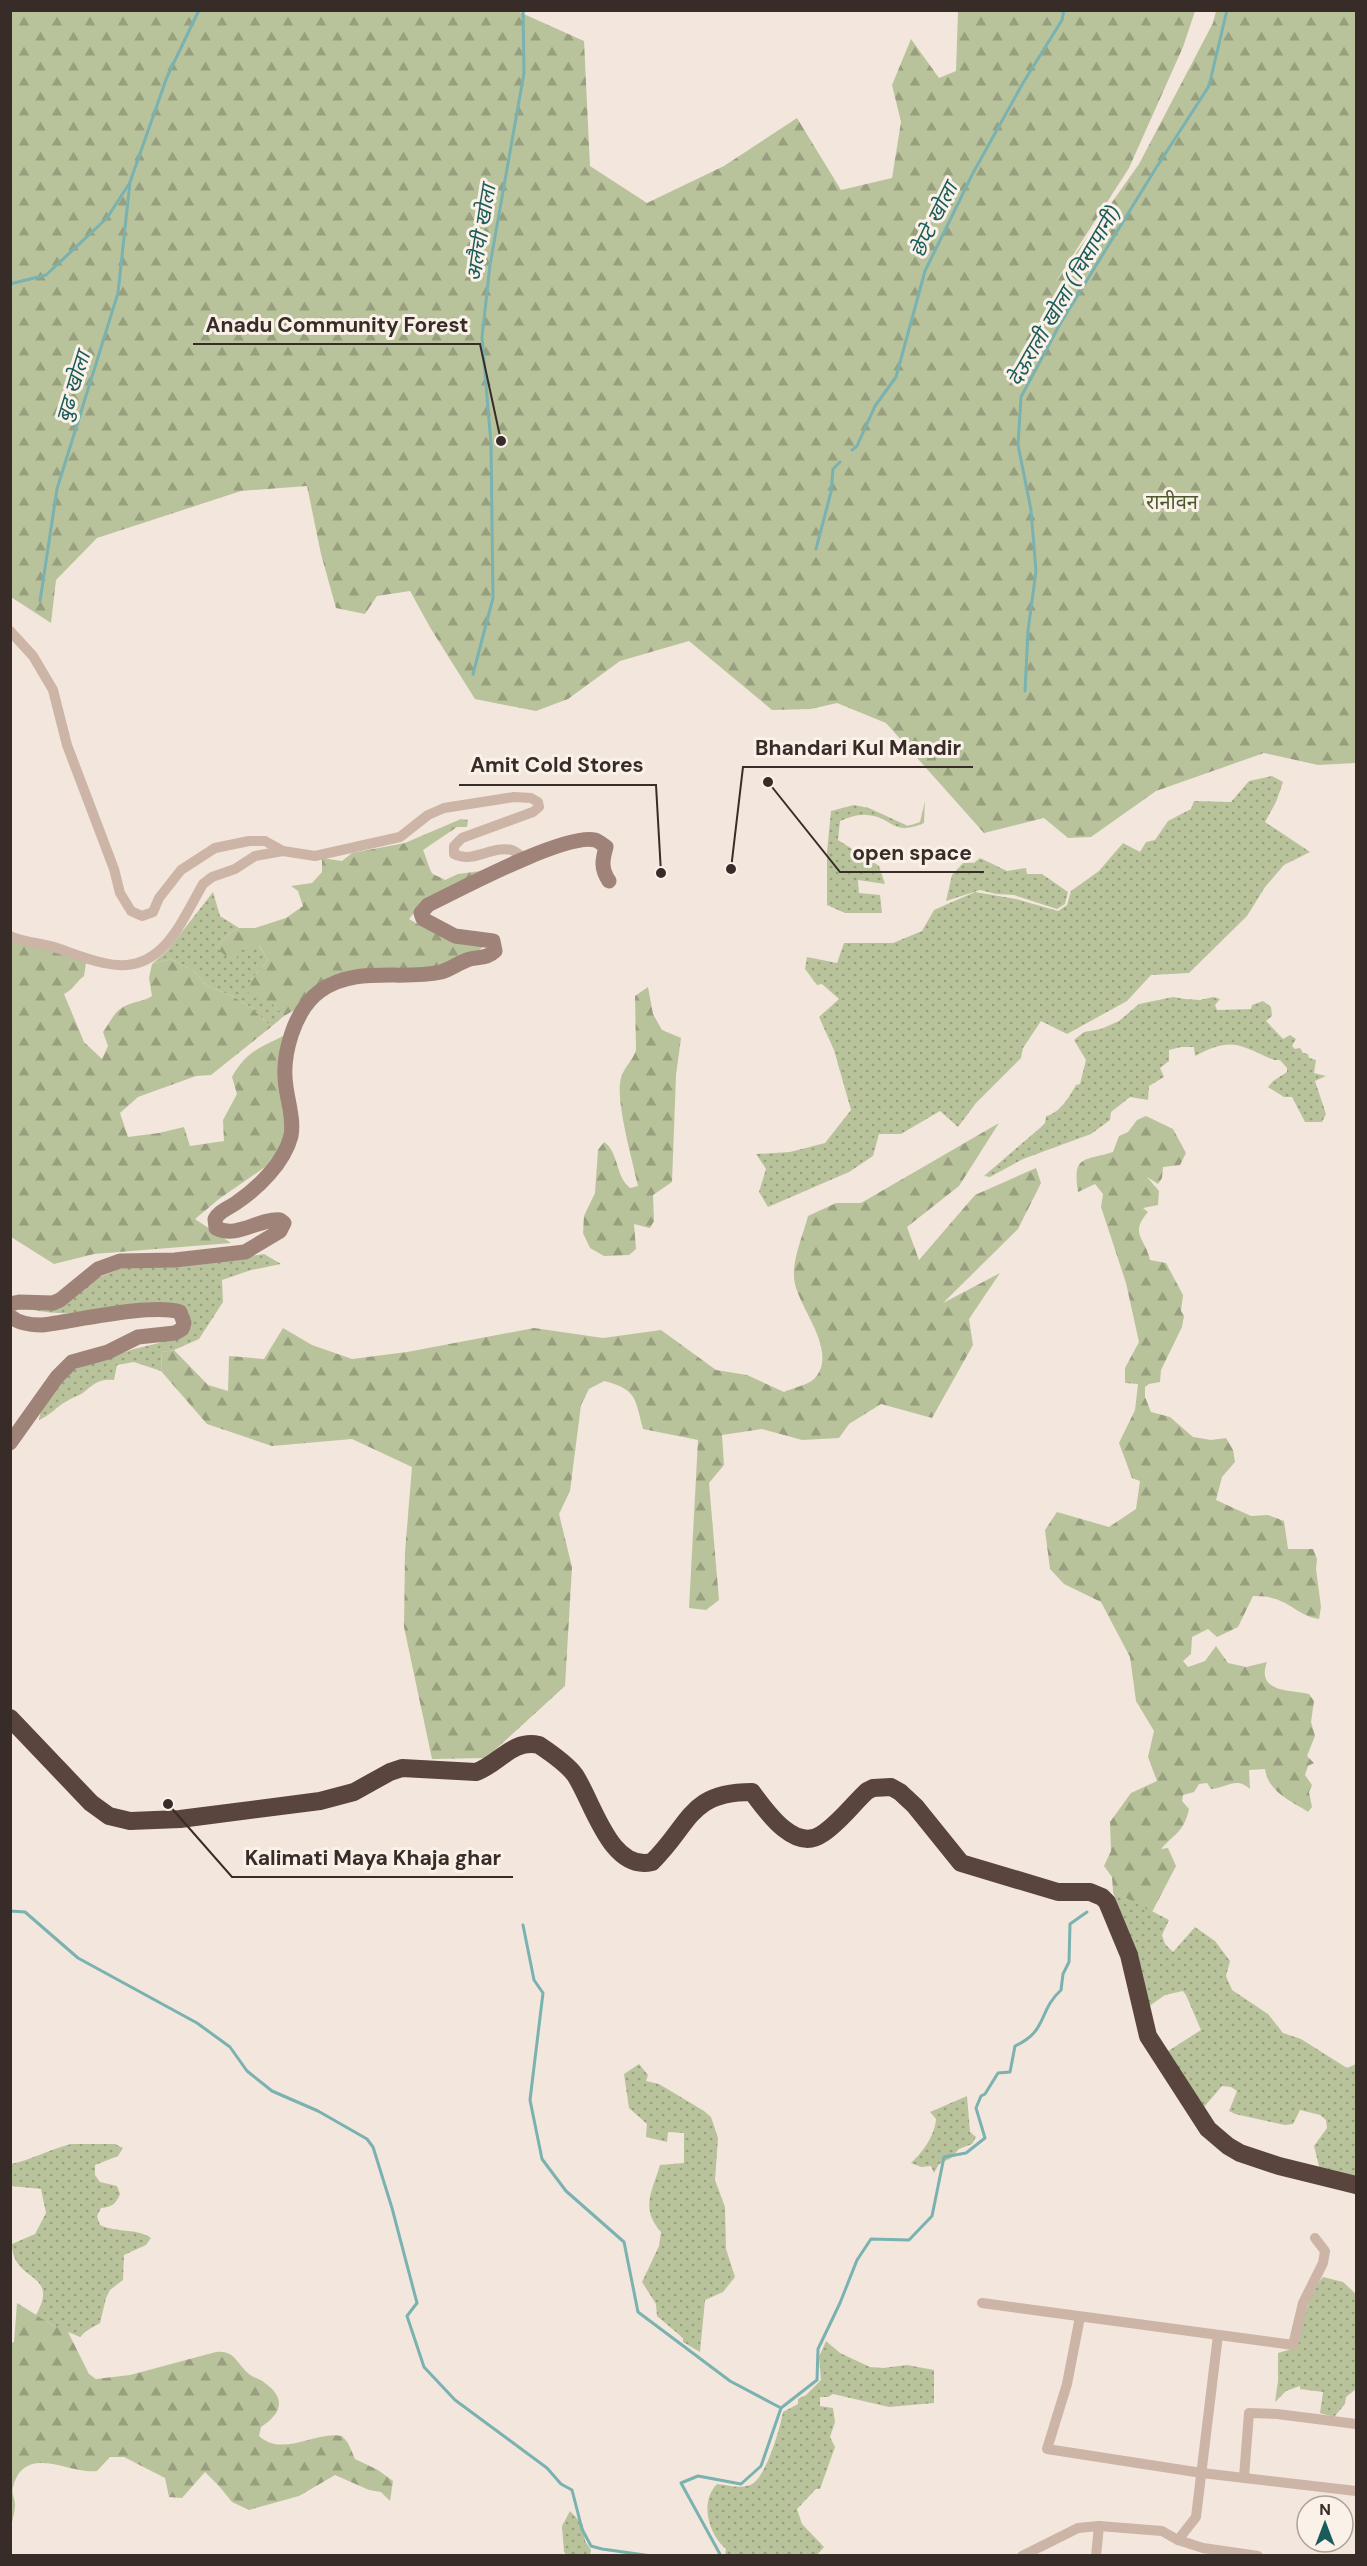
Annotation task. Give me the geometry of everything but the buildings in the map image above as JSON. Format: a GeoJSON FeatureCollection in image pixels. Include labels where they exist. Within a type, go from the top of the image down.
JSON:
{"type":"FeatureCollection","features":[{"type":"Feature","properties":{"kind":"highway"},"geometry":{"type":"LineString","coordinates":[[10,1718],[77,1792],[109,1816],[130,1821],[180,1819],[320,1801],[354,1792],[402,1768],[476,1772],[486,1768],[518,1746],[539,1745],[574,1774],[606,1835],[615,1847],[632,1863],[642,1864],[652,1862],[693,1812],[711,1797],[736,1792],[752,1792],[770,1815],[790,1833],[800,1838],[812,1839],[823,1834],[867,1791],[873,1788],[891,1787],[915,1806],[961,1863],[1058,1892],[1090,1892],[1107,1902],[1129,1955],[1148,2036],[1189,2101],[1216,2138],[1240,2153],[1356,2185]]}},
{"type":"Feature","properties":{"kind":"main road"},"geometry":{"type":"LineString","coordinates":[[10,1304],[52,1303],[106,1265],[120,1261],[175,1260],[245,1252],[280,1231],[284,1223],[280,1220],[272,1220],[225,1232],[216,1228],[215,1219],[253,1189],[271,1171],[289,1142],[292,1123],[285,1084],[287,1053],[295,1028],[309,1002],[327,987],[355,978],[373,974],[419,975],[442,972],[470,959],[489,956],[495,951],[493,941],[456,936],[423,919],[420,913],[428,905],[524,858],[583,840],[597,840],[606,848],[602,861],[603,872],[609,881]]}},
{"type":"Feature","properties":{"kind":"main road"},"geometry":{"type":"LineString","coordinates":[[10,1316],[15,1321],[42,1325],[147,1311],[172,1310],[180,1312],[184,1323],[182,1329],[175,1333],[138,1337],[108,1352],[72,1362],[57,1377],[10,1443]]}},
{"type":"Feature","properties":{"kind":"street"},"geometry":{"type":"LineString","coordinates":[[10,631],[33,657],[53,690],[67,745],[114,869],[120,893],[131,911],[142,916],[153,912],[159,898],[181,870],[215,848],[249,841],[266,841],[283,851]]}},
{"type":"Feature","properties":{"kind":"street"},"geometry":{"type":"LineString","coordinates":[[10,936],[119,966],[146,960],[158,954],[168,944],[203,884],[212,877],[235,868],[255,856],[283,851],[315,856],[400,837],[429,814],[444,808],[514,797],[531,798],[538,802],[539,807],[533,812],[462,838],[454,846],[454,854],[463,859],[498,850],[512,850],[524,858]]}},
{"type":"Feature","properties":{"kind":"street"},"geometry":{"type":"LineString","coordinates":[[982,2304],[1293,2345],[1303,2303],[1323,2263],[1325,2251],[1315,2238]]}},
{"type":"Feature","properties":{"kind":"street"},"geometry":{"type":"LineString","coordinates":[[1080,2317],[1067,2384],[1047,2450],[1202,2473],[1356,2492]]}},
{"type":"Feature","properties":{"kind":"street"},"geometry":{"type":"LineString","coordinates":[[1178,2540],[1196,2517],[1218,2335]]}},
{"type":"Feature","properties":{"kind":"street"},"geometry":{"type":"LineString","coordinates":[[1245,2477],[1249,2413],[1277,2414],[1356,2424]]}},
{"type":"Feature","properties":{"kind":"street"},"geometry":{"type":"LineString","coordinates":[[1096,2556],[1099,2526]]}},
{"type":"Feature","properties":{"kind":"street"},"geometry":{"type":"LineString","coordinates":[[1023,2556],[1078,2528],[1099,2526],[1162,2531],[1178,2540],[1203,2548],[1258,2556]]}},
{"type":"Feature","properties":{"kind":"green space","name":"रानीवन"},"geometry":{"type":"Polygon","coordinates":[[[10,11],[517,11],[584,41],[590,166],[647,203],[724,166],[797,118],[841,190],[892,178],[901,122],[892,85],[911,39],[939,78],[956,71],[958,11],[1195,11],[1183,47],[1129,168],[1055,283],[1139,164],[1213,23],[1216,11],[1356,11],[1356,763],[1318,765],[1264,753],[1156,791],[1091,837],[1068,838],[1044,818],[984,833],[886,723],[837,703],[811,709],[772,710],[689,641],[620,661],[568,699],[536,711],[475,699],[410,591],[377,596],[365,614],[336,608],[321,554],[307,486],[241,491],[97,538],[56,580],[51,623],[11,597],[10,11]]]}},
{"type":"Feature","properties":{"kind":"green space"},"geometry":{"type":"Polygon","coordinates":[[[1272,776],[1283,782],[1276,802],[1265,822],[1310,852],[1284,865],[1265,887],[1247,916],[1189,973],[1151,975],[1127,1001],[1067,1034],[1041,1021],[1023,1048],[1021,1058],[976,1103],[958,1127],[940,1111],[901,1134],[879,1134],[873,1156],[849,1172],[768,1207],[759,1192],[766,1169],[756,1154],[790,1152],[825,1143],[851,1110],[834,1050],[819,1017],[839,999],[822,984],[817,985],[805,969],[807,957],[837,963],[844,943],[893,943],[922,931],[934,910],[975,892],[1016,899],[1058,911],[1067,905],[1071,891],[1099,871],[1123,843],[1140,852],[1146,842],[1155,840],[1168,821],[1191,809],[1194,801],[1231,802],[1249,781],[1272,776]]]}},
{"type":"Feature","properties":{"kind":"green space"},"geometry":{"type":"Polygon","coordinates":[[[925,801],[924,823],[913,827],[899,827],[876,816],[867,815],[840,821],[838,840],[879,866],[885,884],[858,880],[859,893],[880,895],[882,913],[845,913],[827,905],[827,852],[831,811],[854,805],[869,808],[908,826],[920,822],[925,801]]]}},
{"type":"Feature","properties":{"kind":"green space"},"geometry":{"type":"Polygon","coordinates":[[[461,819],[468,820],[467,827],[457,827],[423,850],[431,872],[445,880],[458,874],[488,870],[416,910],[409,919],[421,926],[484,945],[479,951],[431,970],[367,969],[284,1016],[271,1002],[248,996],[251,980],[268,960],[259,945],[242,949],[234,962],[216,948],[230,933],[239,928],[255,928],[286,918],[303,906],[298,891],[291,886],[312,883],[322,872],[322,858],[342,861],[352,853],[405,843],[461,819]]]}},
{"type":"Feature","properties":{"kind":"green space"},"geometry":{"type":"Polygon","coordinates":[[[980,858],[1007,871],[1026,868],[1027,874],[1042,874],[1068,892],[1065,904],[1057,909],[1014,895],[980,890],[946,901],[952,875],[964,862],[974,863],[980,858]]]}},
{"type":"Feature","properties":{"kind":"green space"},"geometry":{"type":"Polygon","coordinates":[[[213,892],[220,916],[239,928],[230,933],[216,948],[242,949],[258,944],[268,960],[251,980],[284,1016],[271,1027],[252,1008],[206,985],[194,971],[171,959],[152,964],[167,951],[213,892]]]}},
{"type":"Feature","properties":{"kind":"green space"},"geometry":{"type":"Polygon","coordinates":[[[10,941],[50,950],[86,963],[84,976],[64,994],[84,1042],[102,1059],[108,1046],[103,1032],[118,1011],[152,996],[149,978],[152,964],[171,959],[194,971],[206,985],[252,1008],[271,1027],[211,1075],[196,1076],[138,1097],[120,1113],[128,1137],[184,1127],[190,1146],[224,1141],[223,1120],[237,1094],[232,1077],[248,1056],[283,1036],[282,1107],[287,1138],[265,1167],[195,1219],[231,1243],[94,1254],[54,1264],[11,1237],[10,941]]]}},
{"type":"Feature","properties":{"kind":"green space"},"geometry":{"type":"Polygon","coordinates":[[[648,987],[653,1014],[662,1030],[681,1038],[676,1075],[672,1182],[653,1195],[654,1221],[650,1228],[634,1224],[636,1249],[629,1255],[604,1256],[590,1248],[583,1233],[584,1216],[595,1193],[598,1150],[604,1142],[609,1146],[625,1183],[630,1188],[638,1186],[622,1112],[620,1084],[622,1075],[636,1050],[635,996],[648,987]]]}},
{"type":"Feature","properties":{"kind":"green space"},"geometry":{"type":"Polygon","coordinates":[[[1173,997],[1200,1000],[1213,997],[1220,999],[1215,1005],[1217,1010],[1251,1009],[1252,1005],[1263,1001],[1271,1007],[1272,1016],[1266,1021],[1283,1039],[1290,1035],[1296,1039],[1292,1046],[1295,1049],[1300,1048],[1303,1053],[1308,1054],[1309,1058],[1316,1060],[1314,1073],[1326,1076],[1315,1081],[1326,1114],[1322,1122],[1305,1122],[1292,1097],[1284,1097],[1268,1087],[1287,1072],[1287,1068],[1280,1060],[1274,1060],[1235,1045],[1218,1046],[1195,1056],[1194,1047],[1181,1047],[1169,1050],[1169,1061],[1160,1068],[1164,1077],[1149,1086],[1148,1100],[1130,1097],[1111,1112],[1110,1120],[1091,1134],[1023,1159],[990,1177],[984,1176],[1040,1128],[1045,1123],[1046,1116],[1060,1108],[1076,1085],[1080,1084],[1086,1060],[1074,1040],[1084,1032],[1101,1029],[1119,1021],[1139,1004],[1173,997]]]}},
{"type":"Feature","properties":{"kind":"green space"},"geometry":{"type":"Polygon","coordinates":[[[1146,1116],[1173,1129],[1186,1153],[1180,1165],[1163,1167],[1162,1178],[1158,1184],[1147,1177],[1159,1191],[1158,1205],[1143,1208],[1148,1212],[1142,1219],[1140,1236],[1150,1260],[1166,1263],[1183,1295],[1181,1311],[1184,1316],[1182,1327],[1161,1370],[1160,1382],[1145,1387],[1145,1397],[1151,1412],[1170,1417],[1193,1437],[1211,1440],[1226,1438],[1233,1450],[1235,1462],[1222,1477],[1216,1500],[1251,1516],[1268,1515],[1284,1521],[1288,1549],[1313,1549],[1317,1559],[1316,1569],[1321,1607],[1319,1619],[1303,1614],[1275,1599],[1253,1596],[1238,1627],[1217,1637],[1208,1629],[1192,1637],[1191,1654],[1183,1661],[1188,1667],[1205,1661],[1216,1646],[1228,1663],[1246,1667],[1267,1662],[1265,1672],[1270,1684],[1276,1688],[1309,1694],[1314,1701],[1311,1722],[1315,1736],[1307,1756],[1314,1763],[1308,1766],[1305,1775],[1312,1785],[1309,1792],[1312,1807],[1308,1812],[1281,1795],[1270,1784],[1265,1769],[1249,1770],[1250,1789],[1240,1783],[1211,1789],[1207,1783],[1199,1784],[1194,1792],[1183,1795],[1182,1801],[1189,1809],[1184,1823],[1161,1849],[1168,1848],[1176,1866],[1152,1912],[1113,1891],[1112,1877],[1104,1866],[1111,1851],[1110,1822],[1131,1793],[1157,1781],[1148,1757],[1154,1731],[1136,1701],[1130,1657],[1101,1602],[1064,1584],[1050,1569],[1045,1530],[1057,1512],[1109,1527],[1136,1509],[1140,1481],[1132,1478],[1119,1443],[1135,1410],[1138,1384],[1125,1383],[1125,1368],[1139,1342],[1126,1283],[1101,1207],[1103,1194],[1095,1184],[1078,1192],[1077,1171],[1082,1162],[1113,1152],[1119,1136],[1128,1132],[1137,1120],[1146,1116]]]}},
{"type":"Feature","properties":{"kind":"green space"},"geometry":{"type":"Polygon","coordinates":[[[999,1123],[959,1186],[907,1227],[919,1260],[975,1195],[1036,1168],[1041,1183],[1018,1229],[943,1303],[1000,1273],[969,1319],[973,1345],[932,1418],[881,1404],[849,1424],[839,1438],[802,1440],[762,1429],[722,1435],[724,1465],[709,1483],[719,1600],[706,1610],[689,1608],[698,1440],[643,1429],[633,1397],[615,1384],[604,1381],[589,1389],[581,1405],[570,1491],[559,1514],[572,1567],[565,1686],[486,1758],[432,1759],[404,1627],[405,1552],[412,1467],[352,1439],[272,1446],[207,1424],[161,1371],[162,1352],[174,1350],[208,1385],[228,1391],[229,1356],[264,1359],[283,1328],[312,1345],[352,1359],[407,1352],[534,1328],[603,1338],[661,1330],[716,1370],[747,1375],[784,1392],[808,1383],[821,1369],[821,1345],[799,1295],[794,1276],[794,1267],[808,1216],[836,1203],[861,1203],[999,1123]]]}},
{"type":"Feature","properties":{"kind":"green space"},"geometry":{"type":"Polygon","coordinates":[[[264,1254],[281,1264],[251,1270],[222,1280],[223,1302],[199,1339],[174,1350],[162,1352],[161,1371],[134,1362],[117,1365],[114,1380],[98,1382],[39,1420],[41,1410],[70,1371],[159,1343],[186,1331],[188,1319],[185,1307],[176,1305],[81,1314],[43,1312],[24,1308],[129,1265],[232,1259],[264,1254]]]}},
{"type":"Feature","properties":{"kind":"green space"},"geometry":{"type":"Polygon","coordinates":[[[1113,1891],[1169,1920],[1162,1935],[1165,1944],[1173,1952],[1195,1927],[1215,1941],[1230,1961],[1226,1976],[1232,1990],[1268,2014],[1283,2033],[1301,2039],[1347,2068],[1356,2064],[1356,2180],[1320,2170],[1314,2146],[1327,2128],[1326,2120],[1320,2115],[1300,2110],[1293,2124],[1285,2125],[1235,2114],[1229,2111],[1237,2091],[1231,2087],[1222,2086],[1204,2107],[1165,2053],[1201,2030],[1183,1991],[1165,1995],[1148,2007],[1113,1891]]]}},
{"type":"Feature","properties":{"kind":"green space"},"geometry":{"type":"Polygon","coordinates":[[[639,2064],[648,2075],[646,2081],[659,2084],[711,2117],[718,2138],[715,2180],[725,2207],[726,2249],[735,2277],[723,2292],[705,2300],[700,2352],[683,2342],[683,2338],[657,2316],[656,2304],[642,2282],[659,2246],[661,2232],[649,2207],[651,2192],[660,2165],[684,2163],[684,2133],[668,2132],[667,2142],[646,2137],[647,2124],[629,2108],[624,2074],[639,2064]]]}},
{"type":"Feature","properties":{"kind":"green space"},"geometry":{"type":"Polygon","coordinates":[[[967,2096],[970,2132],[976,2137],[972,2144],[959,2149],[951,2158],[939,2164],[934,2173],[931,2166],[921,2167],[911,2163],[931,2137],[936,2119],[930,2112],[967,2096]]]}},
{"type":"Feature","properties":{"kind":"green space"},"geometry":{"type":"Polygon","coordinates":[[[71,2144],[115,2144],[123,2148],[118,2156],[95,2165],[95,2175],[100,2182],[117,2186],[120,2194],[113,2204],[101,2208],[97,2216],[100,2225],[140,2233],[151,2238],[146,2245],[124,2255],[123,2280],[110,2290],[100,2323],[80,2337],[36,2315],[42,2301],[43,2291],[39,2283],[19,2265],[14,2256],[12,2244],[35,2234],[46,2213],[41,2189],[11,2186],[11,2164],[71,2144]]]}},
{"type":"Feature","properties":{"kind":"green space"},"geometry":{"type":"Polygon","coordinates":[[[1323,2277],[1343,2282],[1356,2294],[1356,2389],[1346,2397],[1345,2404],[1334,2417],[1320,2413],[1323,2392],[1300,2389],[1300,2386],[1286,2391],[1275,2402],[1278,2353],[1295,2348],[1312,2291],[1323,2277]]]}},
{"type":"Feature","properties":{"kind":"green space"},"geometry":{"type":"Polygon","coordinates":[[[17,2303],[54,2326],[67,2330],[89,2374],[96,2379],[130,2375],[216,2352],[231,2355],[249,2374],[272,2389],[279,2401],[277,2412],[261,2427],[259,2436],[268,2442],[289,2444],[332,2435],[342,2436],[355,2459],[378,2470],[393,2481],[390,2501],[381,2492],[369,2490],[335,2475],[299,2496],[249,2510],[232,2502],[205,2472],[182,2498],[169,2497],[165,2478],[124,2457],[110,2457],[97,2471],[38,2463],[27,2466],[19,2474],[13,2487],[15,2505],[12,2523],[10,2343],[14,2342],[17,2303]]]}},
{"type":"Feature","properties":{"kind":"green space"},"geometry":{"type":"Polygon","coordinates":[[[826,2341],[840,2353],[870,2367],[907,2365],[934,2370],[934,2403],[889,2407],[833,2394],[820,2397],[820,2406],[833,2408],[835,2422],[830,2437],[835,2447],[820,2489],[816,2489],[797,2509],[802,2524],[824,2547],[817,2555],[725,2555],[726,2549],[715,2535],[708,2518],[708,2500],[712,2491],[717,2484],[742,2487],[756,2481],[767,2463],[783,2412],[798,2404],[798,2399],[806,2395],[821,2380],[819,2357],[826,2341]]]}},
{"type":"Feature","properties":{"kind":"green space"},"geometry":{"type":"Polygon","coordinates":[[[570,2511],[583,2525],[585,2541],[591,2550],[590,2555],[567,2555],[564,2552],[562,2526],[570,2511]]]}},
{"type":"Feature","properties":{"kind":"waterway","name":"बुढ खोला"},"geometry":{"type":"LineString","coordinates":[[40,601],[57,489],[118,293],[130,182],[167,77],[199,10]]}},
{"type":"Feature","properties":{"kind":"waterway","name":"अलैची खोला"},"geometry":{"type":"LineString","coordinates":[[473,674],[493,598],[491,444],[482,337],[490,265],[524,73],[523,10]]}},
{"type":"Feature","properties":{"kind":"waterway","name":"छेप्टे खोला"},"geometry":{"type":"LineString","coordinates":[[852,450],[857,446],[875,406],[896,377],[925,271],[973,173],[1023,83],[1062,20],[1064,10]]}},
{"type":"Feature","properties":{"kind":"waterway","name":"देऊराली खोला (चिसापानी)"},"geometry":{"type":"LineString","coordinates":[[1025,691],[1028,631],[1036,571],[1031,510],[1018,445],[1021,397],[1060,324],[1209,86],[1227,10]]}},
{"type":"Feature","properties":{"kind":"waterway","name":"बुढ खोला"},"geometry":{"type":"LineString","coordinates":[[10,284],[46,275],[107,218],[129,184]]}},
{"type":"Feature","properties":{"kind":"waterway","name":"छेप्टे खोला"},"geometry":{"type":"LineString","coordinates":[[816,549],[831,492],[833,469],[840,462]]}},
{"type":"Feature","properties":{"kind":"waterway"},"geometry":{"type":"LineString","coordinates":[[10,1911],[25,1912],[78,1958],[197,2023],[230,2047],[247,2071],[272,2091],[318,2111],[367,2139],[373,2147],[392,2208],[417,2303],[407,2316],[424,2367],[455,2400],[547,2468],[561,2484],[572,2490],[582,2529],[591,2546],[652,2556]]}},
{"type":"Feature","properties":{"kind":"waterway"},"geometry":{"type":"LineString","coordinates":[[721,2556],[681,2483],[698,2476],[741,2484],[761,2466],[781,2408],[817,2380],[818,2349],[857,2260],[871,2239],[909,2240],[932,2216],[944,2157],[966,2153],[985,2138],[976,2108],[981,2096],[985,2094],[998,2073],[1010,2072],[1015,2046],[1033,2034],[1061,1990],[1063,1974],[1069,1962],[1070,1924],[1087,1912]]}},
{"type":"Feature","properties":{"kind":"waterway"},"geometry":{"type":"LineString","coordinates":[[523,1925],[534,1980],[543,1993],[530,2100],[542,2159],[566,2191],[624,2242],[638,2312],[730,2381],[781,2408]]}},
{"type":"Feature","properties":{"kind":"place","name":"Anadu Community Forest"},"geometry":{"type":"Point","coordinates":[501,441]}},
{"type":"Feature","properties":{"kind":"place","name":"open space"},"geometry":{"type":"Point","coordinates":[768,782]}},
{"type":"Feature","properties":{"kind":"place","name":"Bhandari Kul Mandir"},"geometry":{"type":"Point","coordinates":[731,869]}},
{"type":"Feature","properties":{"kind":"place","name":"Amit Cold Stores"},"geometry":{"type":"Point","coordinates":[661,873]}},
{"type":"Feature","properties":{"kind":"place","name":"Kalimati Maya Khaja ghar"},"geometry":{"type":"Point","coordinates":[168,1804]}}]}
